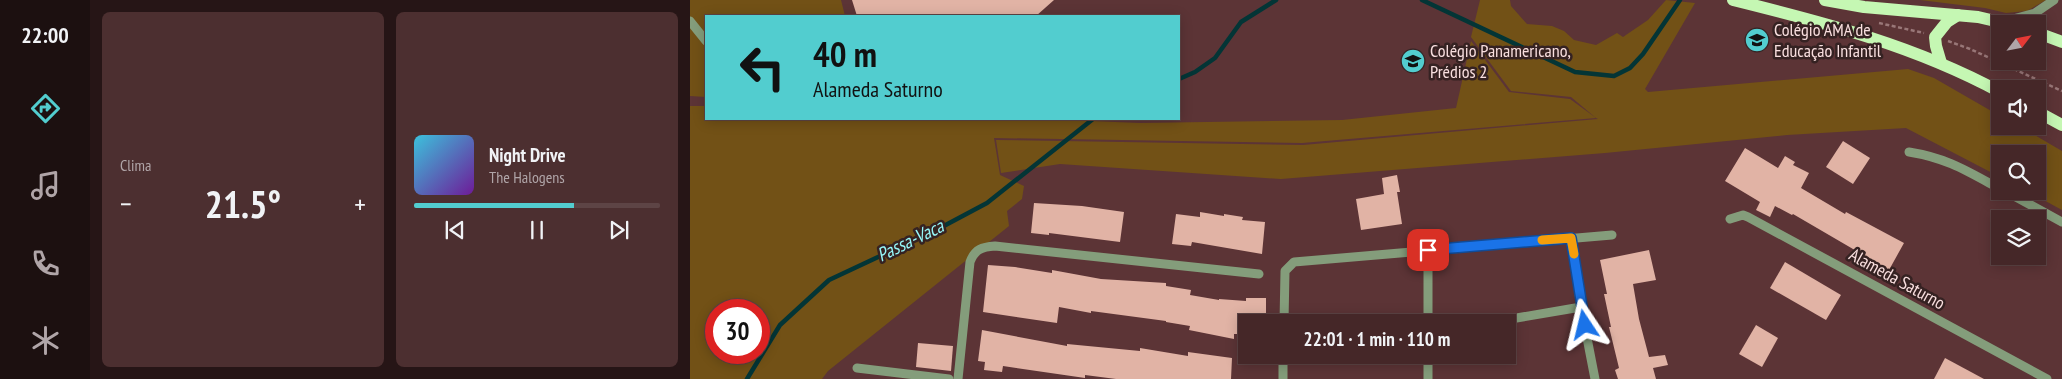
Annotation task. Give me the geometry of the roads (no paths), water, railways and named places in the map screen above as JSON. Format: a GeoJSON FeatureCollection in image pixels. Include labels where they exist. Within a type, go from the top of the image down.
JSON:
{"type":"FeatureCollection","features":[{"type":"Feature","properties":{"kind":"main road"},"geometry":{"type":"LineString","coordinates":[[1733,0],[1858,32],[1941,63],[1991,88]]}},
{"type":"Feature","properties":{"kind":"main road"},"geometry":{"type":"LineString","coordinates":[[1825,0],[1864,7],[1958,15],[1991,21]]}},
{"type":"Feature","properties":{"kind":"main road"},"geometry":{"type":"LineString","coordinates":[[1941,63],[1936,46],[1936,37],[1947,22],[1958,15]]}},
{"type":"Feature","properties":{"kind":"main road"},"geometry":{"type":"LineString","coordinates":[[2046,36],[2062,42]]}},
{"type":"Feature","properties":{"kind":"main road"},"geometry":{"type":"LineString","coordinates":[[2046,116],[2062,125]]}},
{"type":"Feature","properties":{"kind":"street"},"geometry":{"type":"LineString","coordinates":[[2027,15],[2054,0]]}},
{"type":"Feature","properties":{"kind":"street"},"geometry":{"type":"LineString","coordinates":[[690,21],[705,40]]}},
{"type":"Feature","properties":{"kind":"street"},"geometry":{"type":"LineString","coordinates":[[1908,152],[1932,155],[1950,162],[1991,184]]}},
{"type":"Feature","properties":{"kind":"street"},"geometry":{"type":"LineString","coordinates":[[2022,200],[2062,222]]}},
{"type":"Feature","properties":{"kind":"street","name":"Alameda Saturno"},"geometry":{"type":"LineString","coordinates":[[1730,219],[1743,215],[1748,216],[2047,379]]}},
{"type":"Feature","properties":{"kind":"street"},"geometry":{"type":"LineString","coordinates":[[1284,314],[1284,271],[1294,262],[1612,235]]}},
{"type":"Feature","properties":{"kind":"street"},"geometry":{"type":"LineString","coordinates":[[1571,238],[1581,307],[1596,379]]}},
{"type":"Feature","properties":{"kind":"street"},"geometry":{"type":"LineString","coordinates":[[958,379],[970,262],[978,250],[984,247],[996,246],[1259,274]]}},
{"type":"Feature","properties":{"kind":"street"},"geometry":{"type":"LineString","coordinates":[[1428,250],[1428,314]]}},
{"type":"Feature","properties":{"kind":"street"},"geometry":{"type":"LineString","coordinates":[[1516,318],[1581,307]]}},
{"type":"Feature","properties":{"kind":"street"},"geometry":{"type":"LineString","coordinates":[[1283,364],[1283,379]]}},
{"type":"Feature","properties":{"kind":"street"},"geometry":{"type":"LineString","coordinates":[[1428,364],[1428,379]]}},
{"type":"Feature","properties":{"kind":"street"},"geometry":{"type":"LineString","coordinates":[[857,368],[949,379]]}},
{"type":"Feature","properties":{"kind":"waterway","name":"Passa-Vaca"},"geometry":{"type":"LineString","coordinates":[[1180,79],[1195,72],[1215,58],[1241,22],[1276,0]]}},
{"type":"Feature","properties":{"kind":"waterway","name":"Passa-Vaca"},"geometry":{"type":"LineString","coordinates":[[1422,0],[1575,72],[1614,76],[1630,68],[1643,54],[1680,0]]}},
{"type":"Feature","properties":{"kind":"waterway","name":"Passa-Vaca"},"geometry":{"type":"LineString","coordinates":[[747,379],[780,325],[829,280],[940,228],[987,203],[1092,120]]}},
{"type":"Feature","properties":{"kind":"place","name":"Colégio AMA de Educação Infantil"},"geometry":{"type":"Point","coordinates":[1757,40]}},
{"type":"Feature","properties":{"kind":"place","name":"Colégio Panamericano, Prédios 2"},"geometry":{"type":"Point","coordinates":[1413,61]}}]}
